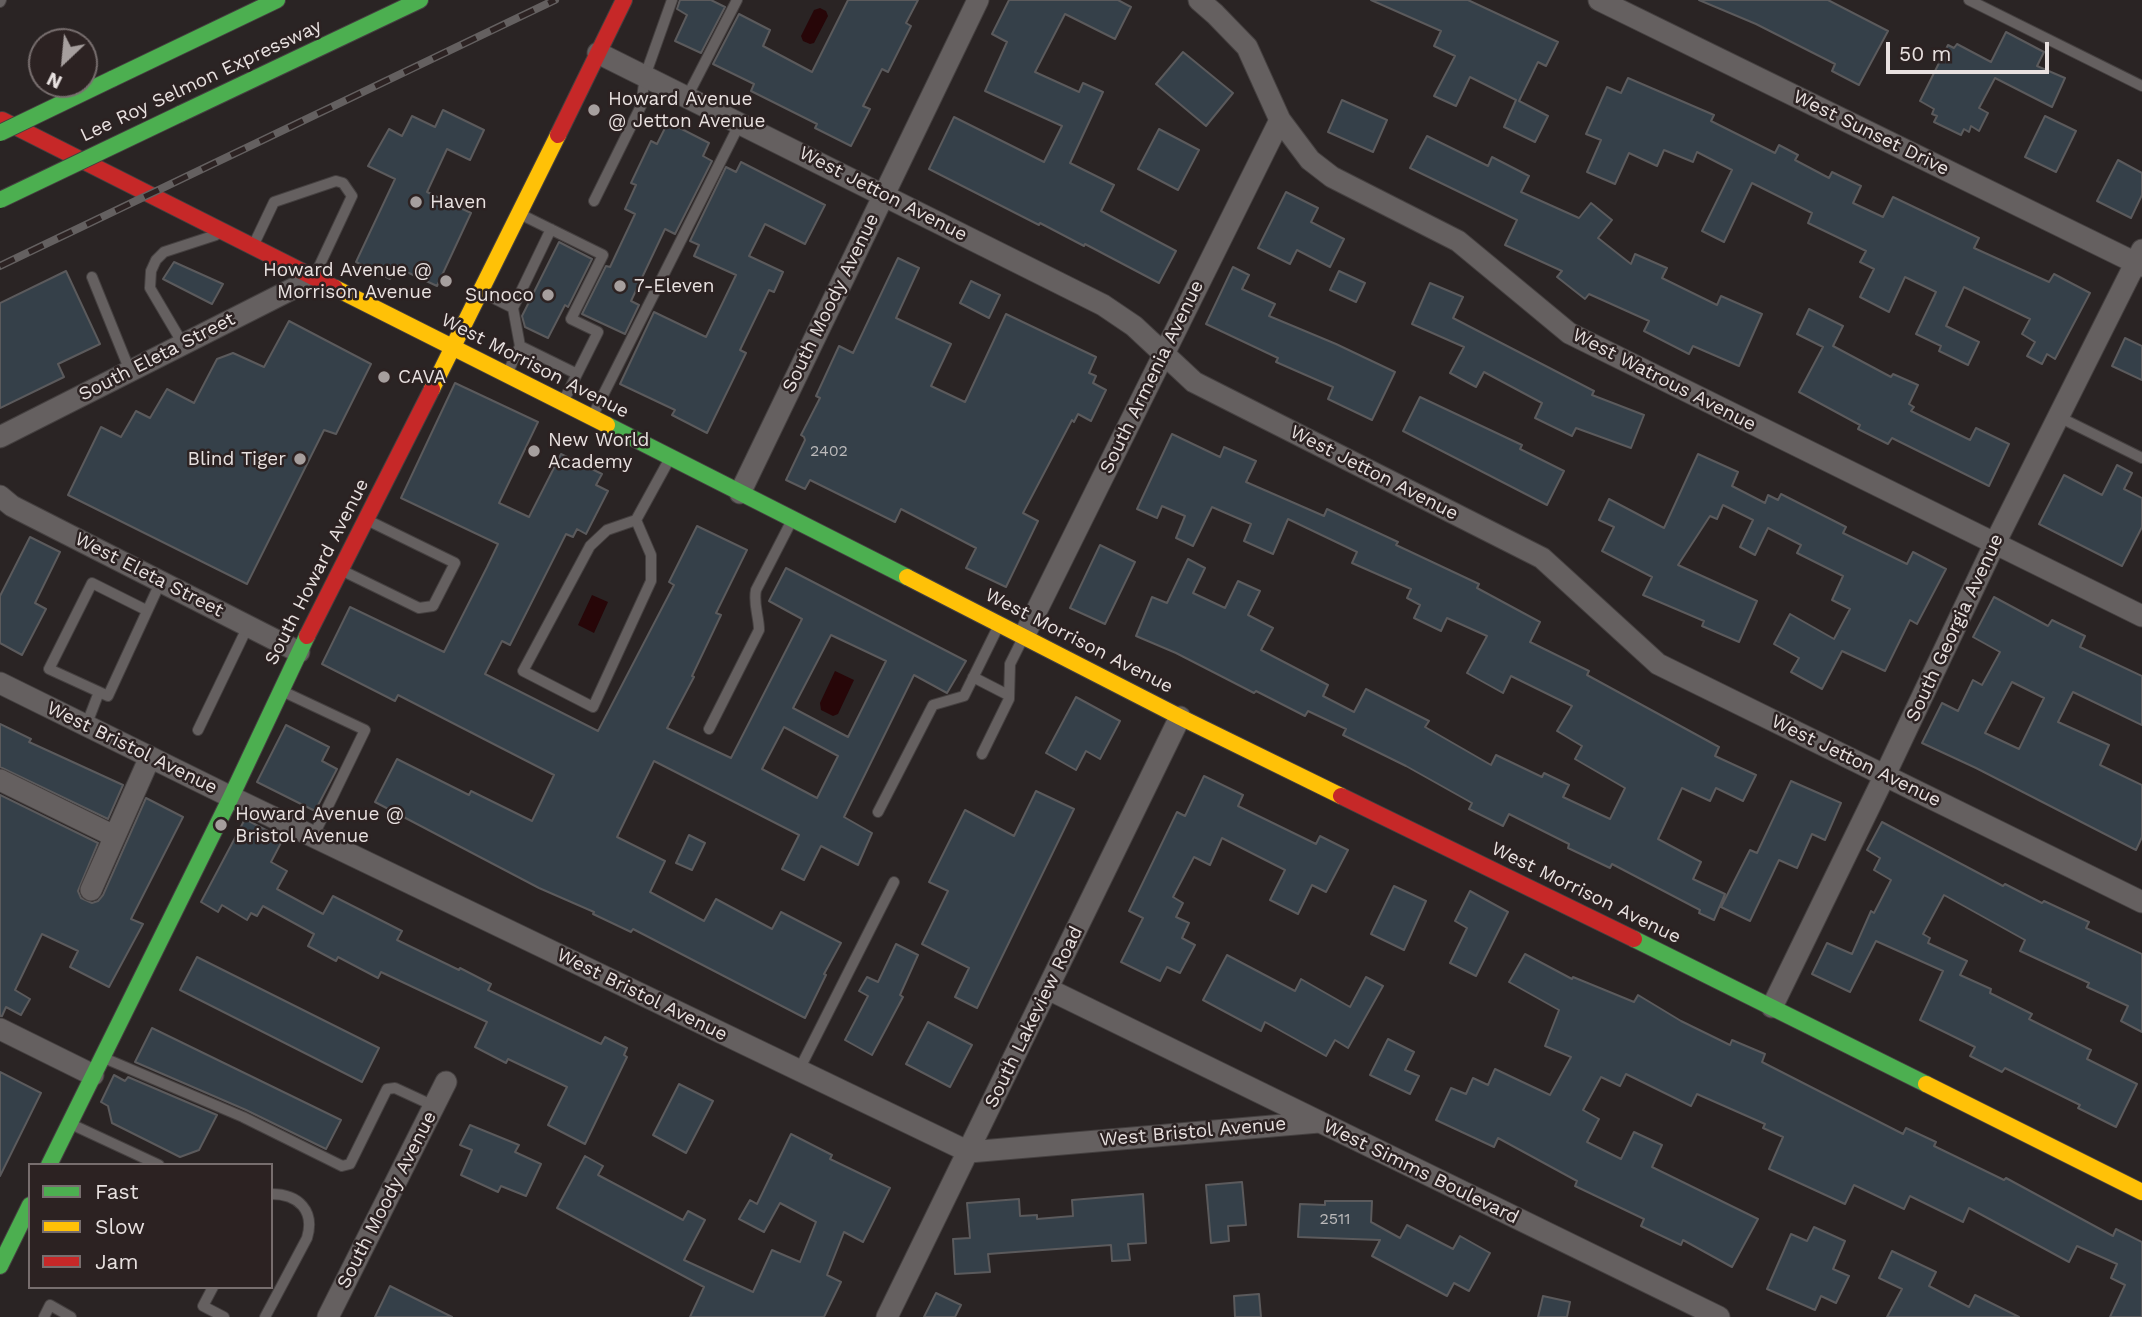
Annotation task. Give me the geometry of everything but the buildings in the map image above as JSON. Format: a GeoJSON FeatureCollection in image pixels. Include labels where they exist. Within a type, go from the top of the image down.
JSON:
{"type":"FeatureCollection","features":[{"type":"Feature","properties":{"kind":"main road","name":"Lee Roy Selmon Expressway"},"geometry":{"type":"LineString","coordinates":[[0,133],[277,0]]}},
{"type":"Feature","properties":{"kind":"main road","name":"Lee Roy Selmon Expressway"},"geometry":{"type":"LineString","coordinates":[[0,200],[419,0]]}},
{"type":"Feature","properties":{"kind":"main road","name":"South Howard Avenue"},"geometry":{"type":"LineString","coordinates":[[50,1163],[231,797],[299,652],[481,292],[624,0]]}},
{"type":"Feature","properties":{"kind":"main road","name":"West Morrison Avenue"},"geometry":{"type":"LineString","coordinates":[[0,118],[1000,623],[1180,717],[2142,1192]]}},
{"type":"Feature","properties":{"kind":"main road"},"geometry":{"type":"LineString","coordinates":[[0,1266],[28,1209]]}},
{"type":"Feature","properties":{"kind":"street","name":"South Moody Avenue"},"geometry":{"type":"LineString","coordinates":[[740,493],[978,0]]}},
{"type":"Feature","properties":{"kind":"street","name":"West Watrous Avenue"},"geometry":{"type":"LineString","coordinates":[[1199,0],[1247,47],[1280,120],[1310,160],[1332,177],[1458,241],[1577,338],[2142,616]]}},
{"type":"Feature","properties":{"kind":"street","name":"West Sunset Drive"},"geometry":{"type":"LineString","coordinates":[[1599,0],[2140,260]]}},
{"type":"Feature","properties":{"kind":"street","name":"West Jetton Avenue"},"geometry":{"type":"LineString","coordinates":[[598,53],[1103,305],[1134,326],[1194,382],[1542,558],[1658,664],[2142,902]]}},
{"type":"Feature","properties":{"kind":"street","name":"South Armenia Avenue"},"geometry":{"type":"LineString","coordinates":[[1024,636],[1280,120]]}},
{"type":"Feature","properties":{"kind":"street","name":"South Georgia Avenue"},"geometry":{"type":"LineString","coordinates":[[1772,1007],[1995,543],[2140,260]]}},
{"type":"Feature","properties":{"kind":"street","name":"South Eleta Street"},"geometry":{"type":"LineString","coordinates":[[0,437],[314,278]]}},
{"type":"Feature","properties":{"kind":"street","name":"West Eleta Street"},"geometry":{"type":"LineString","coordinates":[[0,496],[12,506],[299,652]]}},
{"type":"Feature","properties":{"kind":"street","name":"West Bristol Avenue"},"geometry":{"type":"LineString","coordinates":[[0,683],[313,837],[969,1152],[1318,1122]]}},
{"type":"Feature","properties":{"kind":"street","name":"South Lakeview Road"},"geometry":{"type":"LineString","coordinates":[[887,1317],[1180,717]]}},
{"type":"Feature","properties":{"kind":"street"},"geometry":{"type":"LineString","coordinates":[[91,890],[150,757]]}},
{"type":"Feature","properties":{"kind":"street"},"geometry":{"type":"LineString","coordinates":[[0,780],[114,836]]}},
{"type":"Feature","properties":{"kind":"street","name":"West Simms Boulevard"},"geometry":{"type":"LineString","coordinates":[[1048,989],[1719,1317]]}},
{"type":"Feature","properties":{"kind":"street"},"geometry":{"type":"LineString","coordinates":[[0,1030],[97,1066]]}},
{"type":"Feature","properties":{"kind":"street","name":"South Moody Avenue"},"geometry":{"type":"LineString","coordinates":[[328,1317],[446,1082]]}},
{"type":"Feature","properties":{"kind":"lane"},"geometry":{"type":"LineString","coordinates":[[594,201],[641,106],[645,76],[672,0]]}},
{"type":"Feature","properties":{"kind":"lane"},"geometry":{"type":"LineString","coordinates":[[687,97],[737,0]]}},
{"type":"Feature","properties":{"kind":"lane"},"geometry":{"type":"LineString","coordinates":[[1969,0],[2142,86]]}},
{"type":"Feature","properties":{"kind":"lane"},"geometry":{"type":"LineString","coordinates":[[592,418],[740,123]]}},
{"type":"Feature","properties":{"kind":"lane"},"geometry":{"type":"LineString","coordinates":[[253,247],[274,202],[336,181],[343,183],[352,196],[314,278]]}},
{"type":"Feature","properties":{"kind":"lane"},"geometry":{"type":"LineString","coordinates":[[519,213],[603,255],[571,319]]}},
{"type":"Feature","properties":{"kind":"lane"},"geometry":{"type":"LineString","coordinates":[[513,308],[526,296],[540,266],[551,229]]}},
{"type":"Feature","properties":{"kind":"lane"},"geometry":{"type":"LineString","coordinates":[[183,344],[150,288],[156,260],[164,252],[225,232]]}},
{"type":"Feature","properties":{"kind":"lane"},"geometry":{"type":"LineString","coordinates":[[92,277],[130,371]]}},
{"type":"Feature","properties":{"kind":"lane"},"geometry":{"type":"LineString","coordinates":[[575,283],[587,288]]}},
{"type":"Feature","properties":{"kind":"lane"},"geometry":{"type":"LineString","coordinates":[[481,292],[513,308]]}},
{"type":"Feature","properties":{"kind":"lane"},"geometry":{"type":"LineString","coordinates":[[507,375],[520,346],[513,308]]}},
{"type":"Feature","properties":{"kind":"lane"},"geometry":{"type":"LineString","coordinates":[[560,314],[598,332],[563,403]]}},
{"type":"Feature","properties":{"kind":"lane"},"geometry":{"type":"LineString","coordinates":[[520,346],[577,374]]}},
{"type":"Feature","properties":{"kind":"lane"},"geometry":{"type":"LineString","coordinates":[[2059,417],[2142,458]]}},
{"type":"Feature","properties":{"kind":"lane"},"geometry":{"type":"LineString","coordinates":[[636,520],[652,555],[651,581],[593,707],[523,671],[590,546],[607,530],[636,520],[671,458]]}},
{"type":"Feature","properties":{"kind":"lane"},"geometry":{"type":"LineString","coordinates":[[342,570],[419,608],[433,606],[455,563],[367,520]]}},
{"type":"Feature","properties":{"kind":"lane"},"geometry":{"type":"LineString","coordinates":[[709,729],[759,630],[759,616],[754,601],[756,590],[792,520]]}},
{"type":"Feature","properties":{"kind":"lane"},"geometry":{"type":"LineString","coordinates":[[146,610],[92,583],[48,669],[108,696],[161,581]]}},
{"type":"Feature","properties":{"kind":"lane"},"geometry":{"type":"LineString","coordinates":[[878,812],[933,705],[964,696],[1000,623]]}},
{"type":"Feature","properties":{"kind":"lane"},"geometry":{"type":"LineString","coordinates":[[198,730],[248,626]]}},
{"type":"Feature","properties":{"kind":"lane"},"geometry":{"type":"LineString","coordinates":[[982,754],[1009,695],[1010,664],[1024,636]]}},
{"type":"Feature","properties":{"kind":"lane"},"geometry":{"type":"LineString","coordinates":[[973,677],[1009,695]]}},
{"type":"Feature","properties":{"kind":"lane"},"geometry":{"type":"LineString","coordinates":[[281,691],[365,730],[313,837]]}},
{"type":"Feature","properties":{"kind":"lane"},"geometry":{"type":"LineString","coordinates":[[86,726],[99,692]]}},
{"type":"Feature","properties":{"kind":"lane"},"geometry":{"type":"LineString","coordinates":[[799,1070],[894,882]]}},
{"type":"Feature","properties":{"kind":"lane"},"geometry":{"type":"LineString","coordinates":[[97,1066],[243,1118],[342,1166],[351,1164],[387,1089],[395,1088],[434,1106]]}},
{"type":"Feature","properties":{"kind":"lane"},"geometry":{"type":"LineString","coordinates":[[69,1123],[155,1163]]}},
{"type":"Feature","properties":{"kind":"lane"},"geometry":{"type":"LineString","coordinates":[[265,1317],[307,1238],[311,1225],[306,1210],[299,1202],[285,1194],[273,1194]]}},
{"type":"Feature","properties":{"kind":"lane"},"geometry":{"type":"LineString","coordinates":[[212,1289],[203,1306],[224,1317]]}},
{"type":"Feature","properties":{"kind":"lane"},"geometry":{"type":"LineString","coordinates":[[44,1317],[50,1305],[71,1317]]}},
{"type":"Feature","properties":{"kind":"shaded area"},"geometry":{"type":"Polygon","coordinates":[[[820,8],[826,11],[828,16],[814,43],[810,44],[803,41],[801,36],[814,10],[820,8]]]}},
{"type":"Feature","properties":{"kind":"shaded area"},"geometry":{"type":"Polygon","coordinates":[[[592,595],[608,602],[594,633],[578,625],[592,595]]]}},
{"type":"Feature","properties":{"kind":"shaded area"},"geometry":{"type":"Polygon","coordinates":[[[835,671],[854,680],[838,714],[833,716],[821,710],[820,703],[835,671]]]}},
{"type":"Feature","properties":{"kind":"railway"},"geometry":{"type":"LineString","coordinates":[[0,266],[555,0]]}},
{"type":"Feature","properties":{"kind":"traffic: fast"},"geometry":{"type":"LineString","coordinates":[[112,79],[277,0]]}},
{"type":"Feature","properties":{"kind":"traffic: fast"},"geometry":{"type":"LineString","coordinates":[[180,114],[420,0]]}},
{"type":"Feature","properties":{"kind":"traffic: fast"},"geometry":{"type":"LineString","coordinates":[[0,133],[112,79]]}},
{"type":"Feature","properties":{"kind":"traffic: fast"},"geometry":{"type":"LineString","coordinates":[[0,200],[180,114]]}},
{"type":"Feature","properties":{"kind":"traffic: fast"},"geometry":{"type":"LineString","coordinates":[[607,425],[907,577]]}},
{"type":"Feature","properties":{"kind":"traffic: fast"},"geometry":{"type":"LineString","coordinates":[[50,1163],[231,797],[307,636]]}},
{"type":"Feature","properties":{"kind":"traffic: fast"},"geometry":{"type":"LineString","coordinates":[[1634,939],[1926,1084]]}},
{"type":"Feature","properties":{"kind":"traffic: fast"},"geometry":{"type":"LineString","coordinates":[[0,1266],[28,1209]]}},
{"type":"Feature","properties":{"kind":"traffic: slow"},"geometry":{"type":"LineString","coordinates":[[432,389],[558,135]]}},
{"type":"Feature","properties":{"kind":"traffic: slow"},"geometry":{"type":"LineString","coordinates":[[335,288],[607,425]]}},
{"type":"Feature","properties":{"kind":"traffic: slow"},"geometry":{"type":"LineString","coordinates":[[907,577],[1341,796]]}},
{"type":"Feature","properties":{"kind":"traffic: slow"},"geometry":{"type":"LineString","coordinates":[[1926,1084],[2142,1192]]}},
{"type":"Feature","properties":{"kind":"traffic: jam"},"geometry":{"type":"LineString","coordinates":[[558,135],[624,0]]}},
{"type":"Feature","properties":{"kind":"traffic: jam"},"geometry":{"type":"LineString","coordinates":[[2,120],[335,288]]}},
{"type":"Feature","properties":{"kind":"traffic: jam"},"geometry":{"type":"LineString","coordinates":[[307,636],[432,389]]}},
{"type":"Feature","properties":{"kind":"traffic: jam"},"geometry":{"type":"LineString","coordinates":[[1341,796],[1634,939]]}},
{"type":"Feature","properties":{"kind":"place","name":"Howard Avenue @ Jetton Avenue"},"geometry":{"type":"Point","coordinates":[594,110]}},
{"type":"Feature","properties":{"kind":"place","name":"Haven"},"geometry":{"type":"Point","coordinates":[416,202]}},
{"type":"Feature","properties":{"kind":"place","name":"Howard Avenue @ Morrison Avenue"},"geometry":{"type":"Point","coordinates":[446,281]}},
{"type":"Feature","properties":{"kind":"place","name":"7-Eleven"},"geometry":{"type":"Point","coordinates":[620,286]}},
{"type":"Feature","properties":{"kind":"place","name":"Sunoco"},"geometry":{"type":"Point","coordinates":[548,295]}},
{"type":"Feature","properties":{"kind":"place","name":"CAVA"},"geometry":{"type":"Point","coordinates":[384,377]}},
{"type":"Feature","properties":{"kind":"place","name":"New World Academy"},"geometry":{"type":"Point","coordinates":[534,451]}},
{"type":"Feature","properties":{"kind":"place","name":"Blind Tiger"},"geometry":{"type":"Point","coordinates":[300,459]}},
{"type":"Feature","properties":{"kind":"place","name":"Howard Avenue @ Bristol Avenue"},"geometry":{"type":"Point","coordinates":[221,825]}}]}
